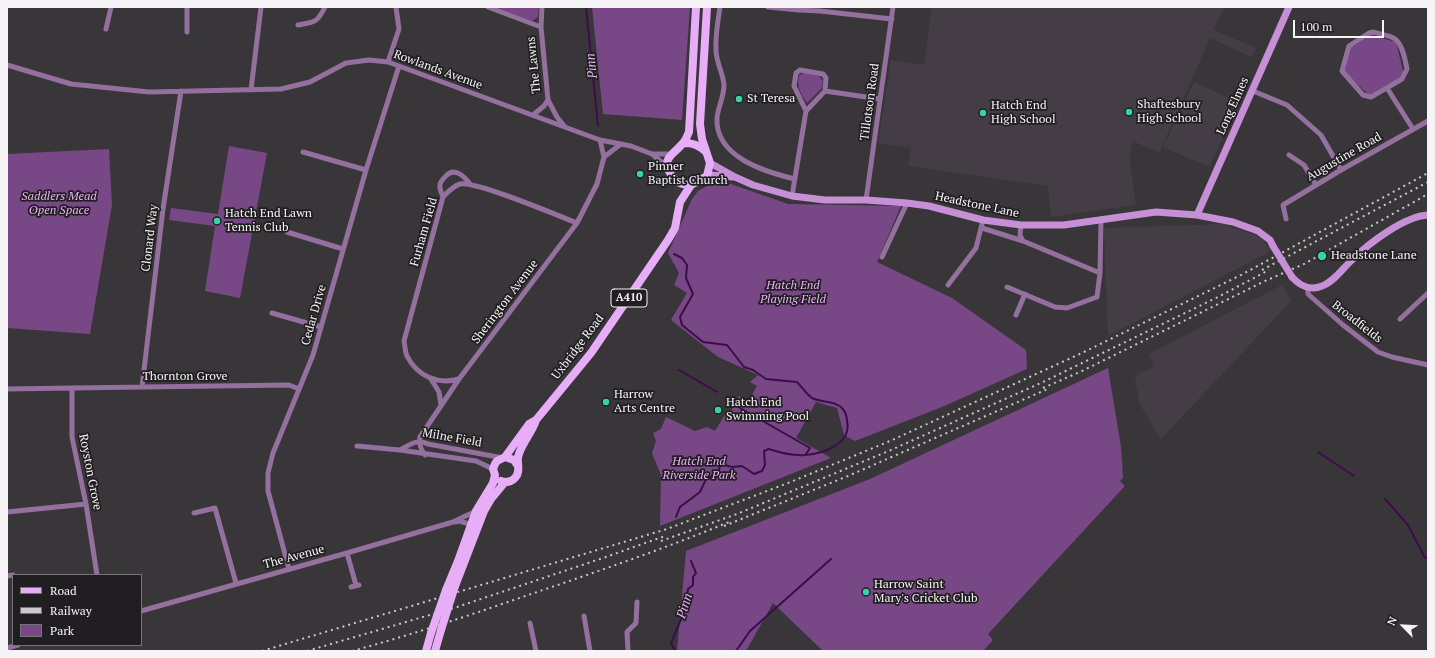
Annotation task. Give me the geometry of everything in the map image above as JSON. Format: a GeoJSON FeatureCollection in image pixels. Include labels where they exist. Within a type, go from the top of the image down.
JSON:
{"type":"FeatureCollection","features":[{"type":"Feature","properties":{"kind":"main road"},"geometry":{"type":"LineString","coordinates":[[667,166],[670,154],[684,143],[689,132],[696,7]]}},
{"type":"Feature","properties":{"kind":"main road"},"geometry":{"type":"LineString","coordinates":[[707,7],[700,124],[700,133],[710,162],[707,176]]}},
{"type":"Feature","properties":{"kind":"main road"},"geometry":{"type":"LineString","coordinates":[[684,143],[697,145],[705,151]]}},
{"type":"Feature","properties":{"kind":"main road","name":"Uxbridge Road"},"geometry":{"type":"LineString","coordinates":[[431,649],[455,586],[474,525],[476,510],[490,489],[497,461],[504,457],[529,424],[536,420],[591,353],[675,228],[680,202],[678,183],[671,175],[667,166]]}},
{"type":"Feature","properties":{"kind":"main road","name":"Uxbridge Road"},"geometry":{"type":"LineString","coordinates":[[680,202],[691,185],[707,176]]}},
{"type":"Feature","properties":{"kind":"main road"},"geometry":{"type":"LineString","coordinates":[[678,183],[691,185]]}},
{"type":"Feature","properties":{"kind":"main road","name":"Uxbridge Road"},"geometry":{"type":"LineString","coordinates":[[431,649],[437,614],[474,525],[491,499],[505,482],[510,482],[516,478],[520,451],[534,428],[536,420]]}},
{"type":"Feature","properties":{"kind":"main road"},"geometry":{"type":"LineString","coordinates":[[504,457],[514,460],[518,466]]}},
{"type":"Feature","properties":{"kind":"main road"},"geometry":{"type":"LineString","coordinates":[[494,472],[499,480],[505,482]]}},
{"type":"Feature","properties":{"kind":"street"},"geometry":{"type":"LineString","coordinates":[[106,29],[112,7]]}},
{"type":"Feature","properties":{"kind":"street"},"geometry":{"type":"LineString","coordinates":[[187,7],[187,32]]}},
{"type":"Feature","properties":{"kind":"street"},"geometry":{"type":"LineString","coordinates":[[250,90],[261,7]]}},
{"type":"Feature","properties":{"kind":"street"},"geometry":{"type":"LineString","coordinates":[[298,25],[315,22],[321,16],[326,7]]}},
{"type":"Feature","properties":{"kind":"street"},"geometry":{"type":"LineString","coordinates":[[388,62],[399,29],[396,7]]}},
{"type":"Feature","properties":{"kind":"street","name":"The Lawns"},"geometry":{"type":"LineString","coordinates":[[488,7],[540,27]]}},
{"type":"Feature","properties":{"kind":"street","name":"The Lawns"},"geometry":{"type":"LineString","coordinates":[[542,7],[540,27],[548,100]]}},
{"type":"Feature","properties":{"kind":"street"},"geometry":{"type":"LineString","coordinates":[[720,7],[716,50],[724,86],[717,118],[718,129],[723,142],[733,153],[751,164],[769,172],[795,179]]}},
{"type":"Feature","properties":{"kind":"street"},"geometry":{"type":"LineString","coordinates":[[768,7],[821,9],[892,19]]}},
{"type":"Feature","properties":{"kind":"street","name":"Tillotson Road"},"geometry":{"type":"LineString","coordinates":[[866,200],[893,7]]}},
{"type":"Feature","properties":{"kind":"street","name":"Long Elmes"},"geometry":{"type":"LineString","coordinates":[[1197,214],[1253,91],[1289,7]]}},
{"type":"Feature","properties":{"kind":"street"},"geometry":{"type":"LineString","coordinates":[[1373,32],[1396,39],[1400,45],[1407,69],[1402,79],[1388,88],[1371,97],[1367,97],[1342,71],[1350,46],[1373,32]]}},
{"type":"Feature","properties":{"kind":"street","name":"Rowlands Avenue"},"geometry":{"type":"LineString","coordinates":[[7,65],[71,84],[149,92],[281,89],[310,82],[346,63],[369,60],[388,62],[600,140],[632,146],[652,154],[670,154]]}},
{"type":"Feature","properties":{"kind":"street","name":"Cedar Drive"},"geometry":{"type":"LineString","coordinates":[[289,569],[268,491],[268,472],[273,453],[313,355],[366,170],[399,66]]}},
{"type":"Feature","properties":{"kind":"street"},"geometry":{"type":"LineString","coordinates":[[792,196],[806,111],[825,91],[826,78],[823,74],[800,70],[796,73],[794,86],[806,111]]}},
{"type":"Feature","properties":{"kind":"street"},"geometry":{"type":"LineString","coordinates":[[1388,88],[1413,129]]}},
{"type":"Feature","properties":{"kind":"street","name":"Clonard Way"},"geometry":{"type":"LineString","coordinates":[[142,387],[163,209],[181,91]]}},
{"type":"Feature","properties":{"kind":"street"},"geometry":{"type":"LineString","coordinates":[[825,91],[880,100]]}},
{"type":"Feature","properties":{"kind":"street"},"geometry":{"type":"LineString","coordinates":[[1253,91],[1287,105],[1321,135],[1341,170]]}},
{"type":"Feature","properties":{"kind":"street"},"geometry":{"type":"LineString","coordinates":[[533,115],[544,106],[548,100],[557,117],[565,127]]}},
{"type":"Feature","properties":{"kind":"street","name":"Augustine Road"},"geometry":{"type":"LineString","coordinates":[[1286,219],[1283,205],[1341,170],[1428,121]]}},
{"type":"Feature","properties":{"kind":"street","name":"Sherington Avenue"},"geometry":{"type":"LineString","coordinates":[[420,441],[420,437],[459,379],[577,223],[597,184],[604,157],[600,140]]}},
{"type":"Feature","properties":{"kind":"street"},"geometry":{"type":"LineString","coordinates":[[604,157],[621,144]]}},
{"type":"Feature","properties":{"kind":"street"},"geometry":{"type":"LineString","coordinates":[[303,152],[366,170]]}},
{"type":"Feature","properties":{"kind":"street"},"geometry":{"type":"LineString","coordinates":[[652,154],[667,166]]}},
{"type":"Feature","properties":{"kind":"street"},"geometry":{"type":"LineString","coordinates":[[1289,155],[1304,165],[1316,185]]}},
{"type":"Feature","properties":{"kind":"street","name":"Headstone Lane"},"geometry":{"type":"LineString","coordinates":[[710,162],[735,177],[753,185],[792,196],[825,200],[866,200],[907,203],[929,206],[984,220],[1021,225],[1064,225],[1156,212],[1197,214],[1233,222],[1258,231],[1270,240],[1292,277],[1301,285],[1308,288]]}},
{"type":"Feature","properties":{"kind":"street"},"geometry":{"type":"LineString","coordinates":[[443,197],[440,183],[447,175],[451,173],[459,173],[464,176],[470,184],[523,202],[577,223]]}},
{"type":"Feature","properties":{"kind":"street","name":"Headstone Lane"},"geometry":{"type":"LineString","coordinates":[[707,176],[735,177]]}},
{"type":"Feature","properties":{"kind":"street","name":"Furham Field"},"geometry":{"type":"LineString","coordinates":[[459,379],[449,382],[441,382],[431,379],[415,368],[406,354],[404,341],[443,197],[450,189],[461,184],[470,184]]}},
{"type":"Feature","properties":{"kind":"street"},"geometry":{"type":"LineString","coordinates":[[882,257],[907,203]]}},
{"type":"Feature","properties":{"kind":"street"},"geometry":{"type":"LineString","coordinates":[[1308,288],[1323,286],[1331,281],[1360,252],[1374,241],[1413,217],[1428,215]]}},
{"type":"Feature","properties":{"kind":"street"},"geometry":{"type":"LineString","coordinates":[[948,285],[976,248],[984,220]]}},
{"type":"Feature","properties":{"kind":"street"},"geometry":{"type":"LineString","coordinates":[[1007,287],[1055,307],[1067,308],[1096,297],[1100,273],[1102,220]]}},
{"type":"Feature","properties":{"kind":"street"},"geometry":{"type":"LineString","coordinates":[[1021,225],[1020,235],[1023,241]]}},
{"type":"Feature","properties":{"kind":"street"},"geometry":{"type":"LineString","coordinates":[[982,228],[1023,241],[1100,273]]}},
{"type":"Feature","properties":{"kind":"street"},"geometry":{"type":"LineString","coordinates":[[287,232],[343,248]]}},
{"type":"Feature","properties":{"kind":"street","name":"Broadfields"},"geometry":{"type":"LineString","coordinates":[[1308,288],[1308,294],[1314,300],[1378,352],[1392,357],[1428,365]]}},
{"type":"Feature","properties":{"kind":"street"},"geometry":{"type":"LineString","coordinates":[[1400,318],[1428,293]]}},
{"type":"Feature","properties":{"kind":"street"},"geometry":{"type":"LineString","coordinates":[[1016,315],[1025,294]]}},
{"type":"Feature","properties":{"kind":"street"},"geometry":{"type":"LineString","coordinates":[[272,313],[321,327]]}},
{"type":"Feature","properties":{"kind":"street","name":"Furham Field"},"geometry":{"type":"LineString","coordinates":[[431,379],[439,392],[441,404]]}},
{"type":"Feature","properties":{"kind":"street","name":"Thornton Grove"},"geometry":{"type":"LineString","coordinates":[[72,388],[289,385],[299,389]]}},
{"type":"Feature","properties":{"kind":"street"},"geometry":{"type":"LineString","coordinates":[[7,389],[72,388]]}},
{"type":"Feature","properties":{"kind":"street","name":"Royston Grove"},"geometry":{"type":"LineString","coordinates":[[72,388],[72,437],[86,504],[97,574]]}},
{"type":"Feature","properties":{"kind":"street"},"geometry":{"type":"LineString","coordinates":[[420,441],[422,451],[425,455]]}},
{"type":"Feature","properties":{"kind":"street","name":"Milne Field"},"geometry":{"type":"LineString","coordinates":[[400,450],[420,441],[428,444],[504,457]]}},
{"type":"Feature","properties":{"kind":"street","name":"Milne Field"},"geometry":{"type":"LineString","coordinates":[[357,446],[400,450],[425,455],[476,461],[494,472]]}},
{"type":"Feature","properties":{"kind":"street"},"geometry":{"type":"LineString","coordinates":[[7,512],[86,504]]}},
{"type":"Feature","properties":{"kind":"street"},"geometry":{"type":"LineString","coordinates":[[194,512],[215,508],[236,584]]}},
{"type":"Feature","properties":{"kind":"street","name":"The Avenue"},"geometry":{"type":"LineString","coordinates":[[142,611],[453,522],[476,510]]}},
{"type":"Feature","properties":{"kind":"street","name":"The Avenue"},"geometry":{"type":"LineString","coordinates":[[453,522],[474,525]]}},
{"type":"Feature","properties":{"kind":"street"},"geometry":{"type":"LineString","coordinates":[[347,553],[356,586]]}},
{"type":"Feature","properties":{"kind":"street"},"geometry":{"type":"LineString","coordinates":[[628,651],[627,632],[636,623],[637,602]]}},
{"type":"Feature","properties":{"kind":"street"},"geometry":{"type":"LineString","coordinates":[[584,616],[590,651]]}},
{"type":"Feature","properties":{"kind":"street"},"geometry":{"type":"LineString","coordinates":[[530,623],[536,651]]}},
{"type":"Feature","properties":{"kind":"shaded area","name":"Hatch End High School"},"geometry":{"type":"Polygon","coordinates":[[[932,7],[1224,7],[1214,30],[1256,48],[1252,57],[1210,38],[1159,153],[1133,141],[1130,152],[1130,162],[1136,205],[1051,217],[1048,186],[908,166],[911,148],[878,143],[891,60],[924,65],[932,7]]]}},
{"type":"Feature","properties":{"kind":"shaded area"},"geometry":{"type":"Polygon","coordinates":[[[1194,82],[1240,103],[1209,167],[1163,147],[1194,82]]]}},
{"type":"Feature","properties":{"kind":"shaded area"},"geometry":{"type":"Polygon","coordinates":[[[1222,224],[1261,237],[1271,251],[1108,336],[1104,228],[1222,224]]]}},
{"type":"Feature","properties":{"kind":"shaded area"},"geometry":{"type":"Polygon","coordinates":[[[1282,285],[1291,301],[1161,439],[1140,405],[1135,380],[1139,373],[1148,370],[1154,364],[1149,354],[1282,285]]]}},
{"type":"Feature","properties":{"kind":"green space"},"geometry":{"type":"Polygon","coordinates":[[[495,7],[539,7],[538,17],[532,21],[495,7]]]}},
{"type":"Feature","properties":{"kind":"green space"},"geometry":{"type":"Polygon","coordinates":[[[592,7],[690,7],[682,120],[603,114],[592,7]]]}},
{"type":"Feature","properties":{"kind":"green space"},"geometry":{"type":"Polygon","coordinates":[[[1371,35],[1396,42],[1404,75],[1369,95],[1344,72],[1350,48],[1371,35]]]}},
{"type":"Feature","properties":{"kind":"green space"},"geometry":{"type":"Polygon","coordinates":[[[805,73],[819,76],[823,81],[822,88],[807,103],[801,93],[798,83],[799,75],[805,73]]]}},
{"type":"Feature","properties":{"kind":"green space","name":"Hatch End Lawn Tennis Club"},"geometry":{"type":"Polygon","coordinates":[[[229,146],[267,153],[240,298],[205,291],[215,226],[169,220],[171,208],[218,214],[229,146]]]}},
{"type":"Feature","properties":{"kind":"green space","name":"Saddlers Mead Open Space"},"geometry":{"type":"Polygon","coordinates":[[[109,149],[112,205],[90,334],[7,328],[7,154],[109,149]]]}},
{"type":"Feature","properties":{"kind":"green space","name":"Hatch End Playing Field"},"geometry":{"type":"Polygon","coordinates":[[[714,182],[731,184],[788,204],[901,206],[877,262],[952,298],[1026,350],[1027,369],[942,407],[855,441],[844,435],[837,408],[816,402],[796,438],[831,458],[660,526],[661,475],[652,453],[656,441],[653,433],[661,429],[666,417],[695,431],[707,427],[715,431],[728,410],[731,411],[739,396],[749,401],[757,386],[750,382],[758,375],[718,357],[671,320],[687,293],[674,285],[679,273],[668,253],[692,199],[698,191],[714,182]]]}},
{"type":"Feature","properties":{"kind":"green space"},"geometry":{"type":"Polygon","coordinates":[[[1108,368],[1121,447],[1123,478],[1120,481],[1124,487],[988,634],[993,640],[983,651],[823,651],[773,603],[746,651],[677,651],[686,551],[870,479],[1108,368]]]}},
{"type":"Feature","properties":{"kind":"waterway","name":"Pinn"},"geometry":{"type":"LineString","coordinates":[[586,7],[598,126]]}},
{"type":"Feature","properties":{"kind":"waterway"},"geometry":{"type":"LineString","coordinates":[[674,254],[682,258],[687,265],[686,278],[693,294],[680,317],[682,325],[703,342],[727,345],[744,367],[753,370],[766,379],[797,382],[812,398],[840,406],[843,409],[847,419],[847,429],[845,435],[841,441],[828,450],[800,455],[787,454],[769,449],[764,451],[765,465],[762,471],[754,474],[742,466],[732,467],[721,464],[717,474],[706,479],[700,492],[680,507],[676,517]]}},
{"type":"Feature","properties":{"kind":"waterway"},"geometry":{"type":"LineString","coordinates":[[679,370],[717,392]]}},
{"type":"Feature","properties":{"kind":"waterway"},"geometry":{"type":"LineString","coordinates":[[729,398],[733,404],[810,448],[806,454]]}},
{"type":"Feature","properties":{"kind":"waterway"},"geometry":{"type":"LineString","coordinates":[[1318,452],[1354,476]]}},
{"type":"Feature","properties":{"kind":"waterway"},"geometry":{"type":"LineString","coordinates":[[1385,499],[1408,525],[1425,558],[1428,558]]}},
{"type":"Feature","properties":{"kind":"waterway"},"geometry":{"type":"LineString","coordinates":[[736,651],[750,631],[831,559]]}},
{"type":"Feature","properties":{"kind":"waterway","name":"Pinn"},"geometry":{"type":"LineString","coordinates":[[675,651],[671,643],[684,612],[688,589],[693,585],[693,577],[696,573],[691,561]]}},
{"type":"Feature","properties":{"kind":"railway"},"geometry":{"type":"LineString","coordinates":[[262,651],[667,529],[788,483],[890,441],[1084,352],[1241,275],[1428,173]]}},
{"type":"Feature","properties":{"kind":"railway"},"geometry":{"type":"LineString","coordinates":[[1262,270],[1428,182]]}},
{"type":"Feature","properties":{"kind":"railway"},"geometry":{"type":"LineString","coordinates":[[1043,388],[1082,371],[1265,281],[1304,264],[1428,194]]}},
{"type":"Feature","properties":{"kind":"railway"},"geometry":{"type":"LineString","coordinates":[[661,541],[737,514],[891,450],[1043,382],[1218,297],[1269,270]]}},
{"type":"Feature","properties":{"kind":"railway"},"geometry":{"type":"LineString","coordinates":[[724,526],[848,476],[1050,388]]}},
{"type":"Feature","properties":{"kind":"railway"},"geometry":{"type":"LineString","coordinates":[[352,651],[399,638],[561,584],[658,550],[729,522]]}},
{"type":"Feature","properties":{"kind":"railway"},"geometry":{"type":"LineString","coordinates":[[307,651],[457,607],[665,536]]}},
{"type":"Feature","properties":{"kind":"place","name":"St Teresa"},"geometry":{"type":"Point","coordinates":[739,99]}},
{"type":"Feature","properties":{"kind":"place","name":"Shaftesbury High School"},"geometry":{"type":"Point","coordinates":[1129,112]}},
{"type":"Feature","properties":{"kind":"place","name":"Hatch End High School"},"geometry":{"type":"Point","coordinates":[983,113]}},
{"type":"Feature","properties":{"kind":"place","name":"Pinner Baptist Church"},"geometry":{"type":"Point","coordinates":[640,174]}},
{"type":"Feature","properties":{"kind":"place","name":"Hatch End Lawn Tennis Club"},"geometry":{"type":"Point","coordinates":[217,221]}},
{"type":"Feature","properties":{"kind":"place","name":"Headstone Lane"},"geometry":{"type":"Point","coordinates":[1322,256]}},
{"type":"Feature","properties":{"kind":"place","name":"Harrow Arts Centre"},"geometry":{"type":"Point","coordinates":[606,402]}},
{"type":"Feature","properties":{"kind":"place","name":"Hatch End Swimming Pool"},"geometry":{"type":"Point","coordinates":[718,410]}},
{"type":"Feature","properties":{"kind":"place","name":"Harrow Saint Mary's Cricket Club"},"geometry":{"type":"Point","coordinates":[866,592]}},
{"type":"Feature","properties":{"kind":"park label","name":"Hatch End Riverside Park"},"geometry":{"type":"Point","coordinates":[699,469]}}]}
